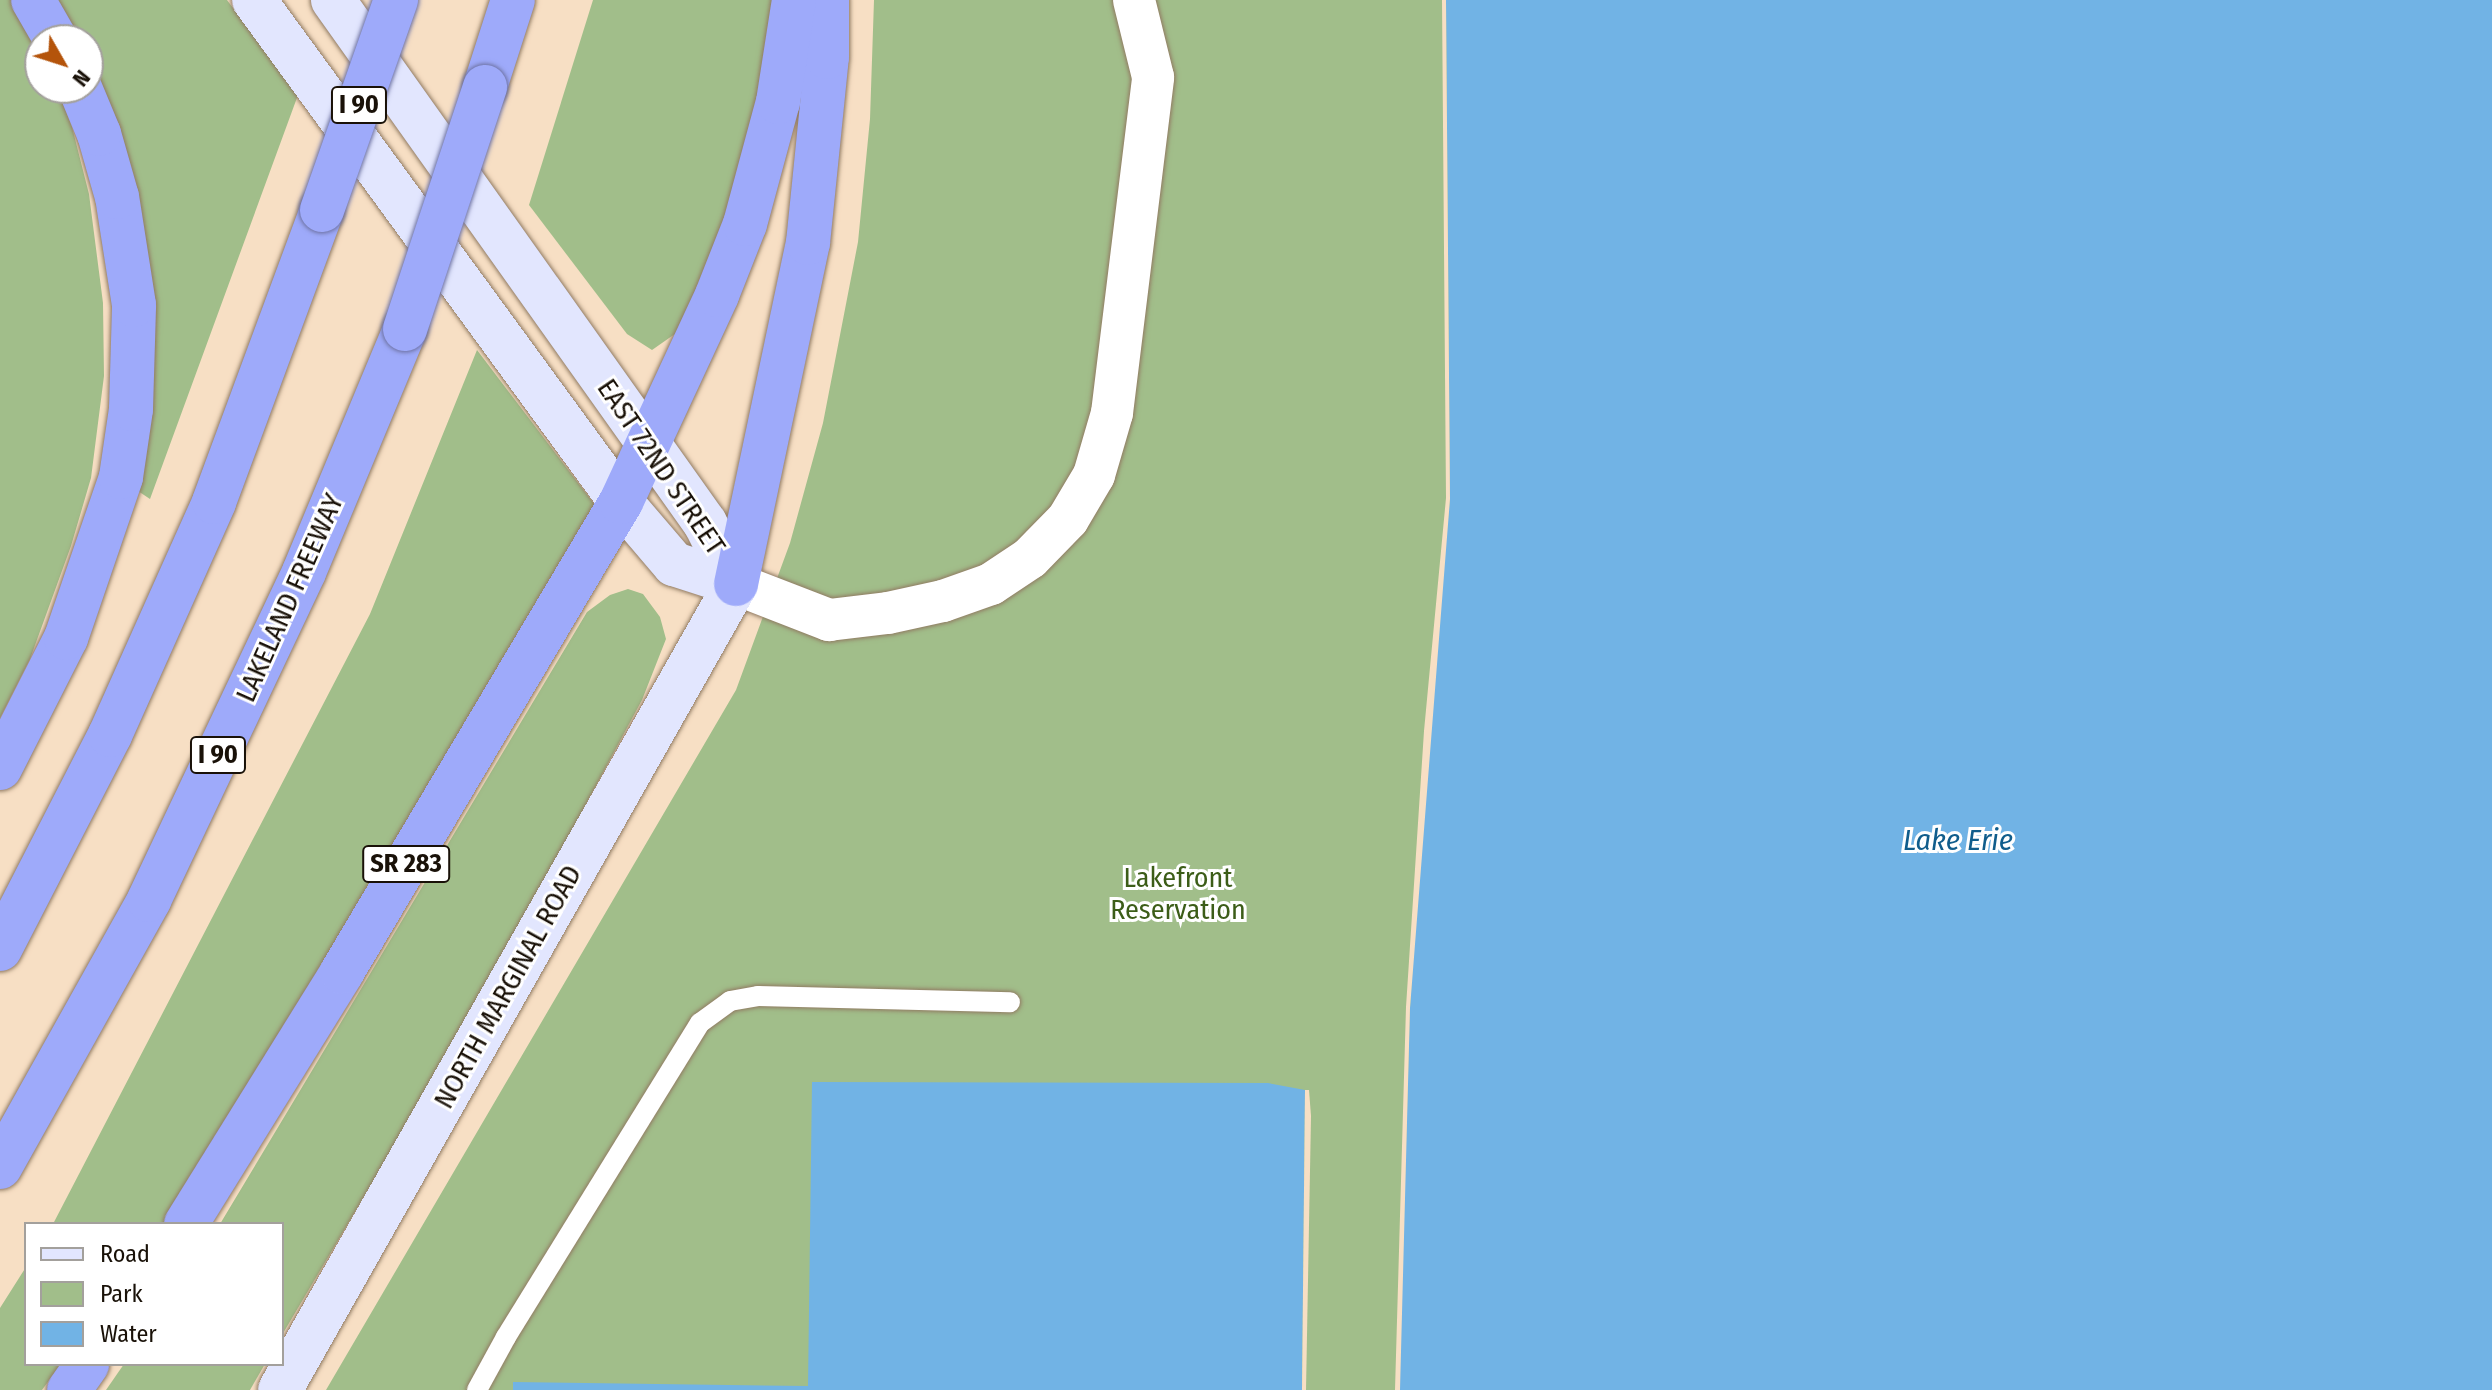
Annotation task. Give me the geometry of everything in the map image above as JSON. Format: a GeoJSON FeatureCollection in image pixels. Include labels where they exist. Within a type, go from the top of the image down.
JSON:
{"type":"FeatureCollection","features":[{"type":"Feature","properties":{"kind":"highway"},"geometry":{"type":"LineString","coordinates":[[33,0],[47,24]]}},
{"type":"Feature","properties":{"kind":"highway","name":"I 90"},"geometry":{"type":"LineString","coordinates":[[0,949],[110,735],[214,502],[396,0]]}},
{"type":"Feature","properties":{"kind":"highway","name":"LAKELAND FREEWAY"},"geometry":{"type":"LineString","coordinates":[[0,1167],[149,900],[304,572],[405,329],[513,0]]}},
{"type":"Feature","properties":{"kind":"highway"},"geometry":{"type":"LineString","coordinates":[[646,444],[717,295],[745,224],[778,102],[794,0]]}},
{"type":"Feature","properties":{"kind":"highway"},"geometry":{"type":"LineString","coordinates":[[736,584],[808,243],[827,57],[827,0]]}},
{"type":"Feature","properties":{"kind":"highway"},"geometry":{"type":"LineString","coordinates":[[0,768],[66,638],[121,477],[131,409],[134,305],[117,197],[99,134],[87,104]]}},
{"type":"Feature","properties":{"kind":"highway","name":"SR 283"},"geometry":{"type":"LineString","coordinates":[[187,1222],[342,972],[621,502],[646,444]]}},
{"type":"Feature","properties":{"kind":"highway"},"geometry":{"type":"LineString","coordinates":[[69,1390],[86,1366]]}},
{"type":"Feature","properties":{"kind":"main road","name":"EAST 72ND STREET"},"geometry":{"type":"LineString","coordinates":[[254,0],[621,502],[674,564],[736,584]]}},
{"type":"Feature","properties":{"kind":"main road","name":"EAST 72ND STREET"},"geometry":{"type":"LineString","coordinates":[[333,0],[705,523],[736,584]]}},
{"type":"Feature","properties":{"kind":"main road","name":"NORTH MARGINAL ROAD"},"geometry":{"type":"LineString","coordinates":[[280,1390],[736,584]]}},
{"type":"Feature","properties":{"kind":"street"},"geometry":{"type":"LineString","coordinates":[[736,584],[829,620],[888,613],[943,601],[991,584],[1030,558],[1068,519],[1094,475],[1112,413],[1153,77],[1134,0]]}},
{"type":"Feature","properties":{"kind":"lane"},"geometry":{"type":"LineString","coordinates":[[477,1390],[506,1337],[700,1023],[730,1001],[758,996],[1010,1002]]}},
{"type":"Feature","properties":{"kind":"green space"},"geometry":{"type":"Polygon","coordinates":[[[0,0],[12,0],[28,24],[24,24],[24,104],[63,104],[89,194],[103,303],[104,376],[91,478],[71,546],[30,659],[0,718],[0,0]]]}},
{"type":"Feature","properties":{"kind":"green space"},"geometry":{"type":"Polygon","coordinates":[[[50,0],[227,0],[298,95],[150,499],[135,489],[91,104],[104,104],[104,24],[62,24],[50,0]]]}},
{"type":"Feature","properties":{"kind":"green space"},"geometry":{"type":"Polygon","coordinates":[[[593,0],[776,0],[749,166],[682,329],[652,350],[627,334],[529,205],[593,0]]]}},
{"type":"Feature","properties":{"kind":"green space","name":"Lakefront Reservation"},"geometry":{"type":"Polygon","coordinates":[[[874,0],[1691,0],[1652,1390],[326,1390],[736,690],[790,543],[823,423],[858,242],[870,119],[874,0]]]}},
{"type":"Feature","properties":{"kind":"green space"},"geometry":{"type":"Polygon","coordinates":[[[477,350],[601,513],[166,1222],[54,1222],[370,614],[477,350]]]}},
{"type":"Feature","properties":{"kind":"green space"},"geometry":{"type":"Polygon","coordinates":[[[628,589],[643,594],[660,617],[666,639],[642,700],[485,992],[284,1332],[284,1222],[221,1222],[587,612],[610,595],[628,589]]]}},
{"type":"Feature","properties":{"kind":"green space"},"geometry":{"type":"Polygon","coordinates":[[[24,1270],[24,1366],[60,1366],[42,1390],[0,1390],[0,1308],[24,1270]]]}},
{"type":"Feature","properties":{"kind":"green space"},"geometry":{"type":"Polygon","coordinates":[[[123,1366],[264,1366],[250,1390],[106,1390],[123,1366]]]}},
{"type":"Feature","properties":{"kind":"water","name":"Lake Erie"},"geometry":{"type":"Polygon","coordinates":[[[1446,0],[2492,0],[2492,1390],[1399,1390],[1410,1008],[1428,731],[1450,499],[1446,0]]]}},
{"type":"Feature","properties":{"kind":"water"},"geometry":{"type":"Polygon","coordinates":[[[812,1082],[1268,1083],[1305,1090],[1302,1390],[513,1390],[513,1382],[808,1386],[812,1082]]]}},
{"type":"Feature","properties":{"kind":"pier"},"geometry":{"type":"Polygon","coordinates":[[[1442,0],[1446,0],[1450,499],[1410,1008],[1400,1390],[1395,1390],[1406,1007],[1424,731],[1446,498],[1442,0]]]}},
{"type":"Feature","properties":{"kind":"pier"},"geometry":{"type":"Polygon","coordinates":[[[1305,1090],[1309,1090],[1311,1116],[1306,1390],[1302,1390],[1305,1090]]]}}]}
